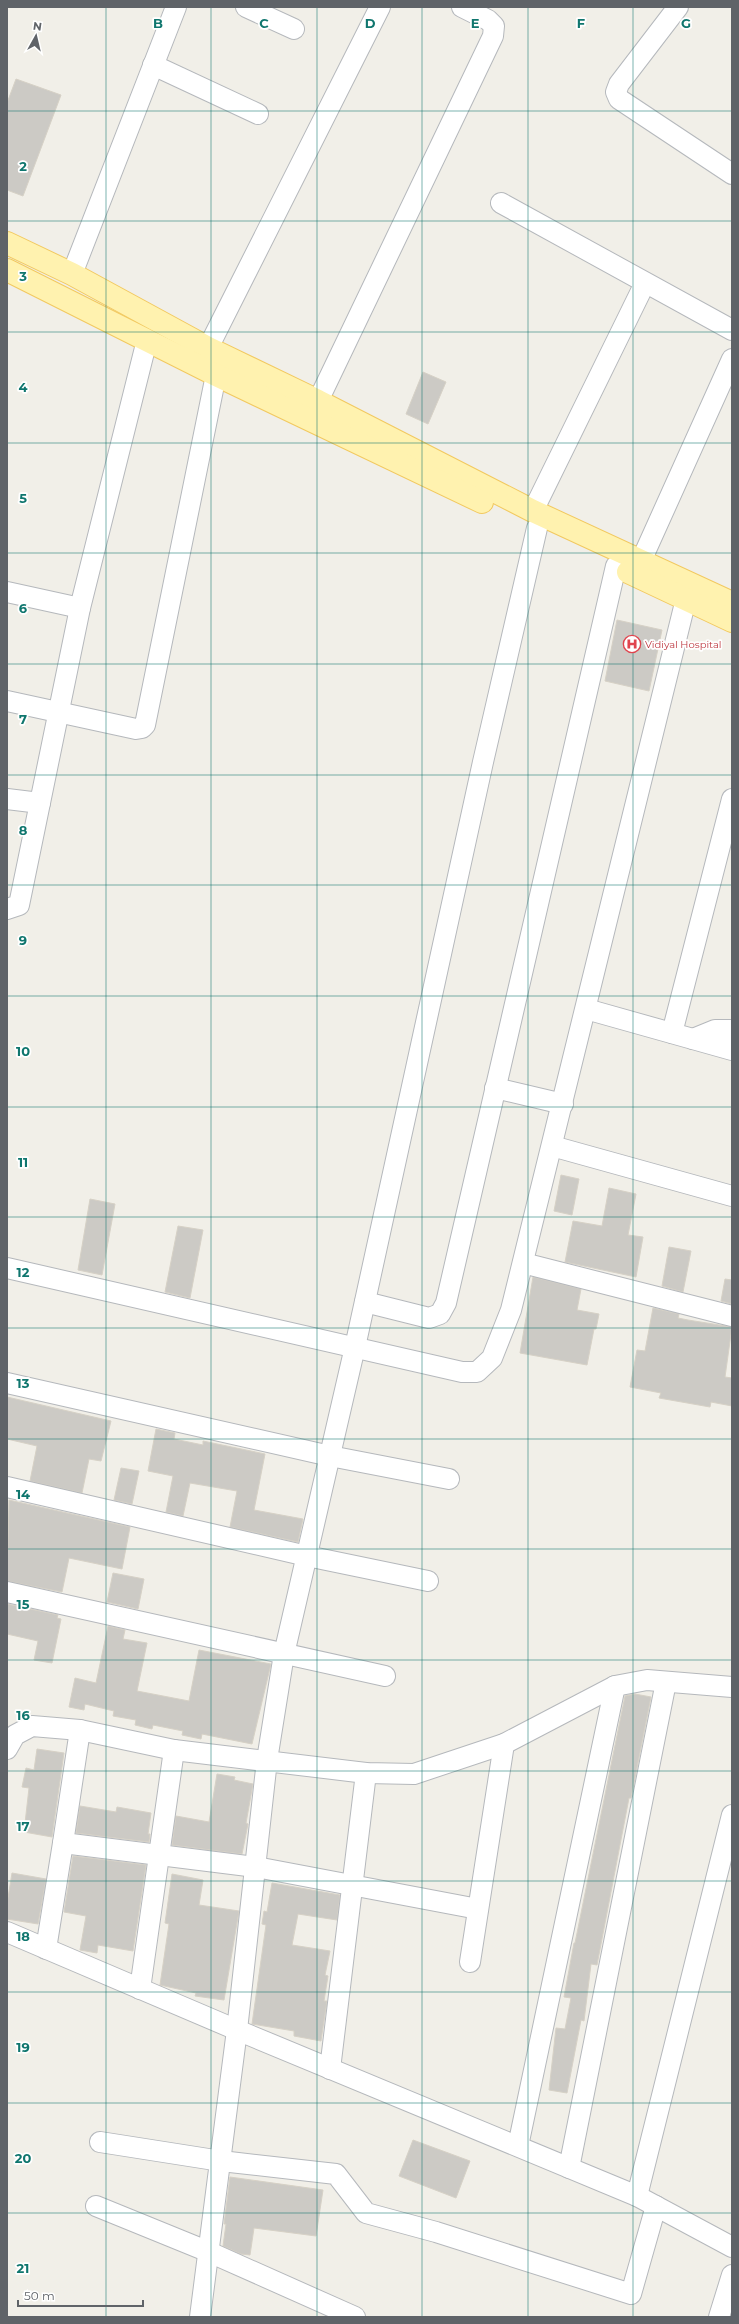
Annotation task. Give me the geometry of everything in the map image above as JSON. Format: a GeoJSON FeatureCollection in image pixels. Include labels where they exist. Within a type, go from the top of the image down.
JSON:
{"type":"FeatureCollection","features":[{"type":"Feature","properties":{"kind":"main road"},"geometry":{"type":"LineString","coordinates":[[7,243],[72,274],[208,348],[318,401],[616,566],[732,621]]}},
{"type":"Feature","properties":{"kind":"main road"},"geometry":{"type":"LineString","coordinates":[[7,270],[216,375],[535,520],[641,561],[732,603]]}},
{"type":"Feature","properties":{"kind":"street"},"geometry":{"type":"LineString","coordinates":[[72,274],[176,7]]}},
{"type":"Feature","properties":{"kind":"street"},"geometry":{"type":"LineString","coordinates":[[246,7],[294,29]]}},
{"type":"Feature","properties":{"kind":"street"},"geometry":{"type":"LineString","coordinates":[[208,348],[380,7]]}},
{"type":"Feature","properties":{"kind":"street"},"geometry":{"type":"LineString","coordinates":[[318,401],[493,36],[494,26],[488,20],[462,7]]}},
{"type":"Feature","properties":{"kind":"street"},"geometry":{"type":"LineString","coordinates":[[678,7],[619,84],[616,92],[619,99],[732,174]]}},
{"type":"Feature","properties":{"kind":"street"},"geometry":{"type":"LineString","coordinates":[[153,65],[258,114]]}},
{"type":"Feature","properties":{"kind":"street"},"geometry":{"type":"LineString","coordinates":[[502,203],[732,330]]}},
{"type":"Feature","properties":{"kind":"street"},"geometry":{"type":"LineString","coordinates":[[200,2317],[237,2030],[267,1760],[284,1654],[365,1302],[535,520],[645,283]]}},
{"type":"Feature","properties":{"kind":"street"},"geometry":{"type":"LineString","coordinates":[[7,909],[19,905],[80,608],[148,340]]}},
{"type":"Feature","properties":{"kind":"street"},"geometry":{"type":"LineString","coordinates":[[641,561],[732,359]]}},
{"type":"Feature","properties":{"kind":"street"},"geometry":{"type":"LineString","coordinates":[[7,701],[136,729],[142,728],[145,725],[216,375]]}},
{"type":"Feature","properties":{"kind":"street"},"geometry":{"type":"LineString","coordinates":[[365,1302],[429,1318],[440,1314],[446,1303],[616,566]]}},
{"type":"Feature","properties":{"kind":"street"},"geometry":{"type":"LineString","coordinates":[[7,592],[80,608]]}},
{"type":"Feature","properties":{"kind":"street"},"geometry":{"type":"LineString","coordinates":[[7,1268],[462,1372],[477,1372],[492,1358],[511,1310],[563,1104],[686,599]]}},
{"type":"Feature","properties":{"kind":"street"},"geometry":{"type":"LineString","coordinates":[[7,799],[40,804]]}},
{"type":"Feature","properties":{"kind":"street"},"geometry":{"type":"LineString","coordinates":[[672,1033],[732,799]]}},
{"type":"Feature","properties":{"kind":"street"},"geometry":{"type":"LineString","coordinates":[[586,1009],[732,1050]]}},
{"type":"Feature","properties":{"kind":"street"},"geometry":{"type":"LineString","coordinates":[[693,1039],[715,1030],[732,1030]]}},
{"type":"Feature","properties":{"kind":"street"},"geometry":{"type":"LineString","coordinates":[[495,1088],[563,1104]]}},
{"type":"Feature","properties":{"kind":"street"},"geometry":{"type":"LineString","coordinates":[[552,1146],[732,1196]]}},
{"type":"Feature","properties":{"kind":"street"},"geometry":{"type":"LineString","coordinates":[[523,1263],[732,1316]]}},
{"type":"Feature","properties":{"kind":"street"},"geometry":{"type":"LineString","coordinates":[[7,1383],[330,1456],[449,1479]]}},
{"type":"Feature","properties":{"kind":"street"},"geometry":{"type":"LineString","coordinates":[[7,1487],[307,1556],[428,1581]]}},
{"type":"Feature","properties":{"kind":"street"},"geometry":{"type":"LineString","coordinates":[[7,1592],[385,1676]]}},
{"type":"Feature","properties":{"kind":"street"},"geometry":{"type":"LineString","coordinates":[[7,1748],[15,1735],[32,1726],[80,1730],[174,1750],[267,1760],[366,1774],[414,1774],[504,1744],[615,1686],[648,1680],[732,1687]]}},
{"type":"Feature","properties":{"kind":"street"},"geometry":{"type":"LineString","coordinates":[[569,2168],[666,1682]]}},
{"type":"Feature","properties":{"kind":"street"},"geometry":{"type":"LineString","coordinates":[[518,2146],[615,1686]]}},
{"type":"Feature","properties":{"kind":"street"},"geometry":{"type":"LineString","coordinates":[[46,1949],[80,1730]]}},
{"type":"Feature","properties":{"kind":"street"},"geometry":{"type":"LineString","coordinates":[[470,1962],[504,1744]]}},
{"type":"Feature","properties":{"kind":"street"},"geometry":{"type":"LineString","coordinates":[[140,1989],[174,1750]]}},
{"type":"Feature","properties":{"kind":"street"},"geometry":{"type":"LineString","coordinates":[[330,2069],[366,1774]]}},
{"type":"Feature","properties":{"kind":"street"},"geometry":{"type":"LineString","coordinates":[[637,2196],[732,1815]]}},
{"type":"Feature","properties":{"kind":"street"},"geometry":{"type":"LineString","coordinates":[[63,1843],[256,1867],[478,1909]]}},
{"type":"Feature","properties":{"kind":"street"},"geometry":{"type":"LineString","coordinates":[[7,1932],[330,2069],[637,2196],[732,2247]]}},
{"type":"Feature","properties":{"kind":"street"},"geometry":{"type":"LineString","coordinates":[[100,2142],[221,2161],[336,2174],[366,2213],[436,2232],[631,2294],[656,2206]]}},
{"type":"Feature","properties":{"kind":"street"},"geometry":{"type":"LineString","coordinates":[[96,2206],[209,2252],[351,2316]]}},
{"type":"Feature","properties":{"kind":"street"},"geometry":{"type":"LineString","coordinates":[[719,2317],[732,2276]]}},
{"type":"Feature","properties":{"kind":"building"},"geometry":{"type":"Polygon","coordinates":[[[16,79],[61,95],[23,196],[7,190],[7,103],[16,79]]]}},
{"type":"Feature","properties":{"kind":"building"},"geometry":{"type":"Polygon","coordinates":[[[423,372],[446,382],[428,424],[406,414],[423,372]]]}},
{"type":"Feature","properties":{"kind":"building"},"geometry":{"type":"Polygon","coordinates":[[[617,620],[662,630],[649,691],[605,681],[617,620]]]}},
{"type":"Feature","properties":{"kind":"building"},"geometry":{"type":"Polygon","coordinates":[[[561,1175],[579,1179],[572,1215],[554,1211],[561,1175]]]}},
{"type":"Feature","properties":{"kind":"building"},"geometry":{"type":"Polygon","coordinates":[[[609,1188],[636,1194],[628,1235],[643,1237],[636,1277],[565,1262],[573,1221],[602,1226],[609,1188]]]}},
{"type":"Feature","properties":{"kind":"building"},"geometry":{"type":"Polygon","coordinates":[[[90,1199],[115,1204],[102,1275],[78,1270],[90,1199]]]}},
{"type":"Feature","properties":{"kind":"building"},"geometry":{"type":"Polygon","coordinates":[[[178,1226],[203,1230],[190,1298],[165,1292],[178,1226]]]}},
{"type":"Feature","properties":{"kind":"building"},"geometry":{"type":"Polygon","coordinates":[[[669,1247],[691,1251],[683,1292],[662,1286],[669,1247]]]}},
{"type":"Feature","properties":{"kind":"building"},"geometry":{"type":"Polygon","coordinates":[[[533,1277],[581,1289],[577,1310],[599,1314],[596,1329],[594,1329],[587,1365],[520,1353],[533,1277]]]}},
{"type":"Feature","properties":{"kind":"building"},"geometry":{"type":"Polygon","coordinates":[[[725,1279],[732,1280],[732,1304],[721,1301],[725,1279]]]}},
{"type":"Feature","properties":{"kind":"building"},"geometry":{"type":"Polygon","coordinates":[[[653,1308],[679,1314],[678,1318],[732,1327],[725,1377],[732,1378],[732,1406],[711,1402],[710,1407],[659,1398],[661,1393],[630,1387],[637,1350],[645,1351],[653,1308]]]}},
{"type":"Feature","properties":{"kind":"building"},"geometry":{"type":"Polygon","coordinates":[[[7,1397],[111,1421],[101,1461],[89,1459],[82,1493],[30,1481],[37,1446],[7,1439],[7,1397]]]}},
{"type":"Feature","properties":{"kind":"building"},"geometry":{"type":"Polygon","coordinates":[[[156,1429],[175,1433],[174,1439],[203,1445],[203,1441],[265,1454],[254,1510],[303,1519],[298,1542],[230,1527],[237,1491],[190,1483],[183,1516],[166,1512],[173,1476],[148,1471],[156,1429]]]}},
{"type":"Feature","properties":{"kind":"building"},"geometry":{"type":"Polygon","coordinates":[[[121,1468],[139,1471],[132,1504],[114,1500],[121,1468]]]}},
{"type":"Feature","properties":{"kind":"building"},"geometry":{"type":"Polygon","coordinates":[[[9,1500],[130,1527],[122,1569],[69,1558],[62,1592],[7,1581],[9,1500]]]}},
{"type":"Feature","properties":{"kind":"building"},"geometry":{"type":"Polygon","coordinates":[[[113,1573],[144,1579],[138,1609],[107,1602],[113,1573]]]}},
{"type":"Feature","properties":{"kind":"building"},"geometry":{"type":"Polygon","coordinates":[[[7,1604],[58,1615],[57,1618],[61,1619],[52,1663],[34,1660],[38,1641],[7,1634],[7,1604]]]}},
{"type":"Feature","properties":{"kind":"building"},"geometry":{"type":"Polygon","coordinates":[[[108,1626],[125,1630],[123,1639],[147,1643],[137,1691],[189,1701],[199,1650],[271,1664],[252,1744],[202,1734],[201,1739],[182,1735],[183,1731],[153,1725],[152,1729],[135,1725],[136,1720],[113,1716],[114,1711],[85,1704],[84,1710],[69,1707],[75,1678],[96,1683],[108,1626]]]}},
{"type":"Feature","properties":{"kind":"building"},"geometry":{"type":"Polygon","coordinates":[[[635,1694],[651,1697],[631,1798],[629,1798],[597,1965],[591,1964],[584,2021],[581,2020],[567,2093],[549,2090],[556,2028],[565,2029],[571,1998],[564,1997],[625,1696],[635,1694]]]}},
{"type":"Feature","properties":{"kind":"building"},"geometry":{"type":"Polygon","coordinates":[[[37,1749],[64,1753],[52,1837],[24,1832],[29,1788],[22,1787],[26,1768],[34,1770],[37,1749]]]}},
{"type":"Feature","properties":{"kind":"building"},"geometry":{"type":"Polygon","coordinates":[[[217,1774],[235,1777],[234,1780],[253,1784],[246,1823],[248,1824],[242,1854],[172,1845],[176,1816],[209,1822],[217,1774]]]}},
{"type":"Feature","properties":{"kind":"building"},"geometry":{"type":"Polygon","coordinates":[[[80,1806],[116,1812],[117,1807],[151,1813],[148,1834],[150,1834],[149,1842],[76,1833],[80,1806]]]}},
{"type":"Feature","properties":{"kind":"building"},"geometry":{"type":"Polygon","coordinates":[[[73,1856],[146,1865],[133,1951],[98,1945],[97,1953],[80,1950],[86,1916],[64,1912],[73,1856]]]}},
{"type":"Feature","properties":{"kind":"building"},"geometry":{"type":"Polygon","coordinates":[[[12,1873],[46,1879],[38,1924],[7,1919],[7,1904],[12,1873]]]}},
{"type":"Feature","properties":{"kind":"building"},"geometry":{"type":"Polygon","coordinates":[[[172,1874],[203,1880],[199,1905],[239,1911],[224,2000],[195,1996],[196,1993],[160,1985],[169,1924],[165,1923],[172,1874]]]}},
{"type":"Feature","properties":{"kind":"building"},"geometry":{"type":"Polygon","coordinates":[[[272,1883],[340,1895],[337,1920],[298,1914],[292,1945],[330,1951],[325,1975],[328,1976],[324,2001],[327,2001],[321,2041],[294,2036],[294,2031],[252,2024],[266,1925],[262,1924],[264,1911],[267,1912],[272,1883]]]}},
{"type":"Feature","properties":{"kind":"building"},"geometry":{"type":"Polygon","coordinates":[[[413,2140],[470,2161],[456,2198],[399,2176],[413,2140]]]}},
{"type":"Feature","properties":{"kind":"building"},"geometry":{"type":"Polygon","coordinates":[[[230,2177],[323,2190],[316,2236],[254,2228],[250,2255],[241,2254],[223,2246],[226,2224],[224,2224],[230,2177]]]}},
{"type":"Feature","properties":{"kind":"place","name":"Vidiyal Hospital"},"geometry":{"type":"Point","coordinates":[632,644]}}]}
